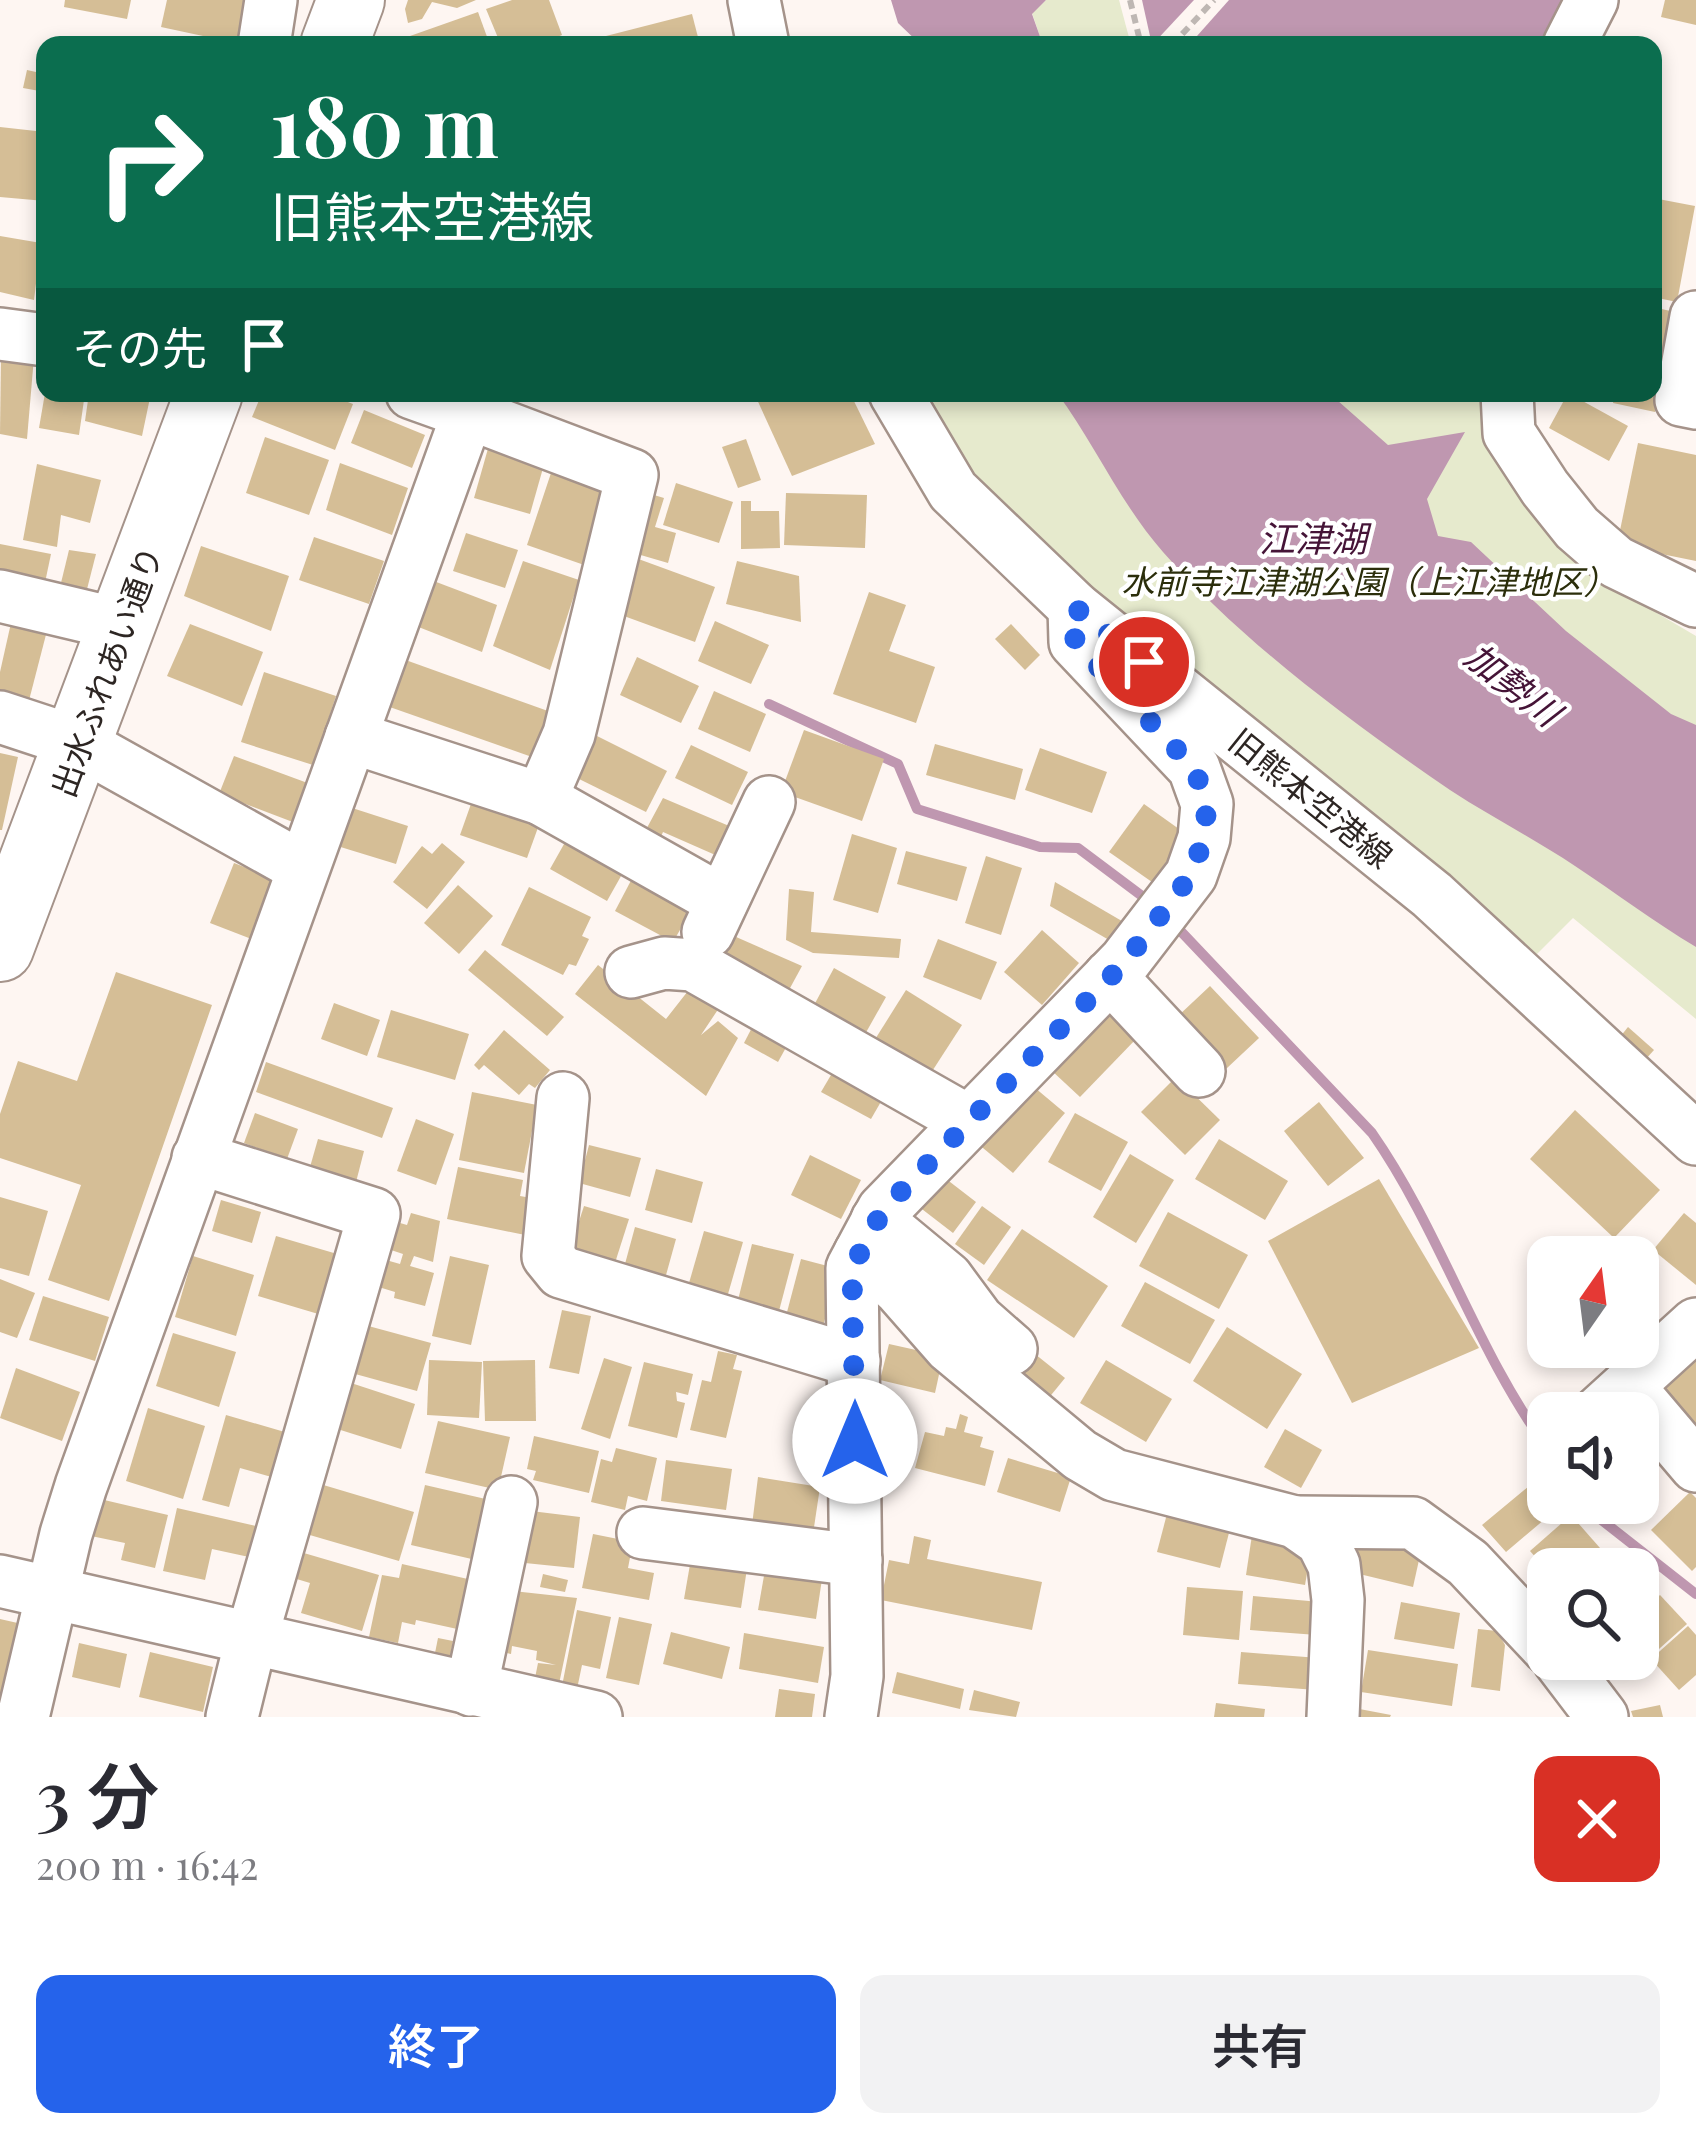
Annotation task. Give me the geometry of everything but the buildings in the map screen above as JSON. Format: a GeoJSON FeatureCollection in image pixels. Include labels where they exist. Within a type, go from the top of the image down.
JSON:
{"type":"FeatureCollection","features":[{"type":"Feature","properties":{"kind":"main road"},"geometry":{"type":"LineString","coordinates":[[337,36],[351,0]]}},
{"type":"Feature","properties":{"kind":"main road","name":"出水ふれあい通り"},"geometry":{"type":"LineString","coordinates":[[0,948],[205,402]]}},
{"type":"Feature","properties":{"kind":"street"},"geometry":{"type":"LineString","coordinates":[[266,36],[272,0]]}},
{"type":"Feature","properties":{"kind":"street"},"geometry":{"type":"LineString","coordinates":[[754,0],[761,36]]}},
{"type":"Feature","properties":{"kind":"street"},"geometry":{"type":"LineString","coordinates":[[1574,36],[1592,0]]}},
{"type":"Feature","properties":{"kind":"street"},"geometry":{"type":"LineString","coordinates":[[1696,317],[1681,400],[1696,403]]}},
{"type":"Feature","properties":{"kind":"street"},"geometry":{"type":"LineString","coordinates":[[0,334],[36,339]]}},
{"type":"Feature","properties":{"kind":"street"},"geometry":{"type":"LineString","coordinates":[[437,402],[632,475],[568,734],[541,799]]}},
{"type":"Feature","properties":{"kind":"street","name":"旧熊本空港線"},"geometry":{"type":"LineString","coordinates":[[900,402],[953,491],[1074,607],[1432,895],[1696,1139]]}},
{"type":"Feature","properties":{"kind":"street"},"geometry":{"type":"LineString","coordinates":[[1507,402],[1509,433],[1577,528],[1616,562],[1696,602]]}},
{"type":"Feature","properties":{"kind":"street"},"geometry":{"type":"LineString","coordinates":[[23,1717],[81,1486],[468,413]]}},
{"type":"Feature","properties":{"kind":"street"},"geometry":{"type":"LineString","coordinates":[[0,596],[122,626]]}},
{"type":"Feature","properties":{"kind":"street"},"geometry":{"type":"LineString","coordinates":[[851,1717],[857,1676],[852,1268],[883,1210],[1110,976],[1168,908],[1191,875],[1204,838],[1207,804],[1194,768],[1075,642],[1074,607]]}},
{"type":"Feature","properties":{"kind":"street"},"geometry":{"type":"LineString","coordinates":[[0,717],[79,743],[303,868]]}},
{"type":"Feature","properties":{"kind":"street"},"geometry":{"type":"LineString","coordinates":[[351,737],[541,799],[722,901]]}},
{"type":"Feature","properties":{"kind":"street"},"geometry":{"type":"LineString","coordinates":[[693,965],[770,802]]}},
{"type":"Feature","properties":{"kind":"street"},"geometry":{"type":"LineString","coordinates":[[631,972],[664,963],[693,965],[968,1121]]}},
{"type":"Feature","properties":{"kind":"street"},"geometry":{"type":"LineString","coordinates":[[1110,976],[1199,1071]]}},
{"type":"Feature","properties":{"kind":"street"},"geometry":{"type":"LineString","coordinates":[[563,1098],[548,1256],[561,1272],[854,1361]]}},
{"type":"Feature","properties":{"kind":"street"},"geometry":{"type":"LineString","coordinates":[[198,1158],[374,1214],[232,1717]]}},
{"type":"Feature","properties":{"kind":"street"},"geometry":{"type":"LineString","coordinates":[[868,1237],[947,1278],[979,1320],[1011,1349]]}},
{"type":"Feature","properties":{"kind":"street"},"geometry":{"type":"LineString","coordinates":[[868,1237],[899,1289],[950,1347],[1080,1455],[1114,1474],[1295,1522],[1414,1523],[1468,1563],[1527,1626]]}},
{"type":"Feature","properties":{"kind":"street"},"geometry":{"type":"LineString","coordinates":[[1621,1392],[1696,1324]]}},
{"type":"Feature","properties":{"kind":"street"},"geometry":{"type":"LineString","coordinates":[[1659,1436],[1696,1466]]}},
{"type":"Feature","properties":{"kind":"street"},"geometry":{"type":"LineString","coordinates":[[443,1696],[511,1502]]}},
{"type":"Feature","properties":{"kind":"street"},"geometry":{"type":"LineString","coordinates":[[1295,1522],[1322,1541],[1334,1565],[1338,1600],[1333,1717]]}},
{"type":"Feature","properties":{"kind":"street"},"geometry":{"type":"LineString","coordinates":[[643,1533],[856,1560]]}},
{"type":"Feature","properties":{"kind":"street"},"geometry":{"type":"LineString","coordinates":[[0,1581],[251,1640],[443,1696],[596,1717]]}},
{"type":"Feature","properties":{"kind":"street"},"geometry":{"type":"LineString","coordinates":[[1573,1680],[1598,1715]]}},
{"type":"Feature","properties":{"kind":"path"},"geometry":{"type":"LineString","coordinates":[[1130,0],[1139,36]]}},
{"type":"Feature","properties":{"kind":"path"},"geometry":{"type":"LineString","coordinates":[[1180,36],[1214,0]]}},
{"type":"Feature","properties":{"kind":"green space"},"geometry":{"type":"Polygon","coordinates":[[[1046,0],[1119,0],[1129,36],[1040,36],[1032,13],[1046,0]]]}},
{"type":"Feature","properties":{"kind":"green space","name":"水前寺江津湖公園（上江津地区）"},"geometry":{"type":"Polygon","coordinates":[[[909,402],[1500,402],[1558,531],[1650,609],[1696,636],[1696,1019],[1573,918],[1529,962],[1010,527],[909,402]]]}},
{"type":"Feature","properties":{"kind":"water"},"geometry":{"type":"Polygon","coordinates":[[[891,0],[1046,0],[1032,14],[1040,36],[912,36],[898,23],[891,0]]]}},
{"type":"Feature","properties":{"kind":"water"},"geometry":{"type":"Polygon","coordinates":[[[1142,0],[1194,0],[1160,36],[1150,36],[1142,0]]]}},
{"type":"Feature","properties":{"kind":"water"},"geometry":{"type":"Polygon","coordinates":[[[1229,0],[1578,0],[1557,36],[1197,36],[1229,0]]]}},
{"type":"Feature","properties":{"kind":"water","name":"江津湖"},"geometry":{"type":"Polygon","coordinates":[[[1063,402],[1339,402],[1388,445],[1465,432],[1427,499],[1438,536],[1471,542],[1566,631],[1671,714],[1696,725],[1696,947],[1450,790],[1262,649],[1163,552],[1063,402]]]}},
{"type":"Feature","properties":{"kind":"waterway"},"geometry":{"type":"LineString","coordinates":[[769,704],[898,764],[917,809],[1040,847],[1078,848],[1154,905]]}},
{"type":"Feature","properties":{"kind":"waterway"},"geometry":{"type":"LineString","coordinates":[[1172,922],[1372,1133],[1527,1417]]}},
{"type":"Feature","properties":{"kind":"waterway"},"geometry":{"type":"LineString","coordinates":[[1607,1524],[1696,1594]]}},
{"type":"Feature","properties":{"kind":"route"},"geometry":{"type":"LineString","coordinates":[[855,1441],[852,1268],[883,1210],[1125,962],[1191,875],[1204,838],[1207,804],[1194,768],[1075,642],[1074,607],[1144,662]]}},
{"type":"Feature","properties":{"kind":"water label","name":"加勢川"},"geometry":{"type":"Point","coordinates":[1514,683]}}]}
